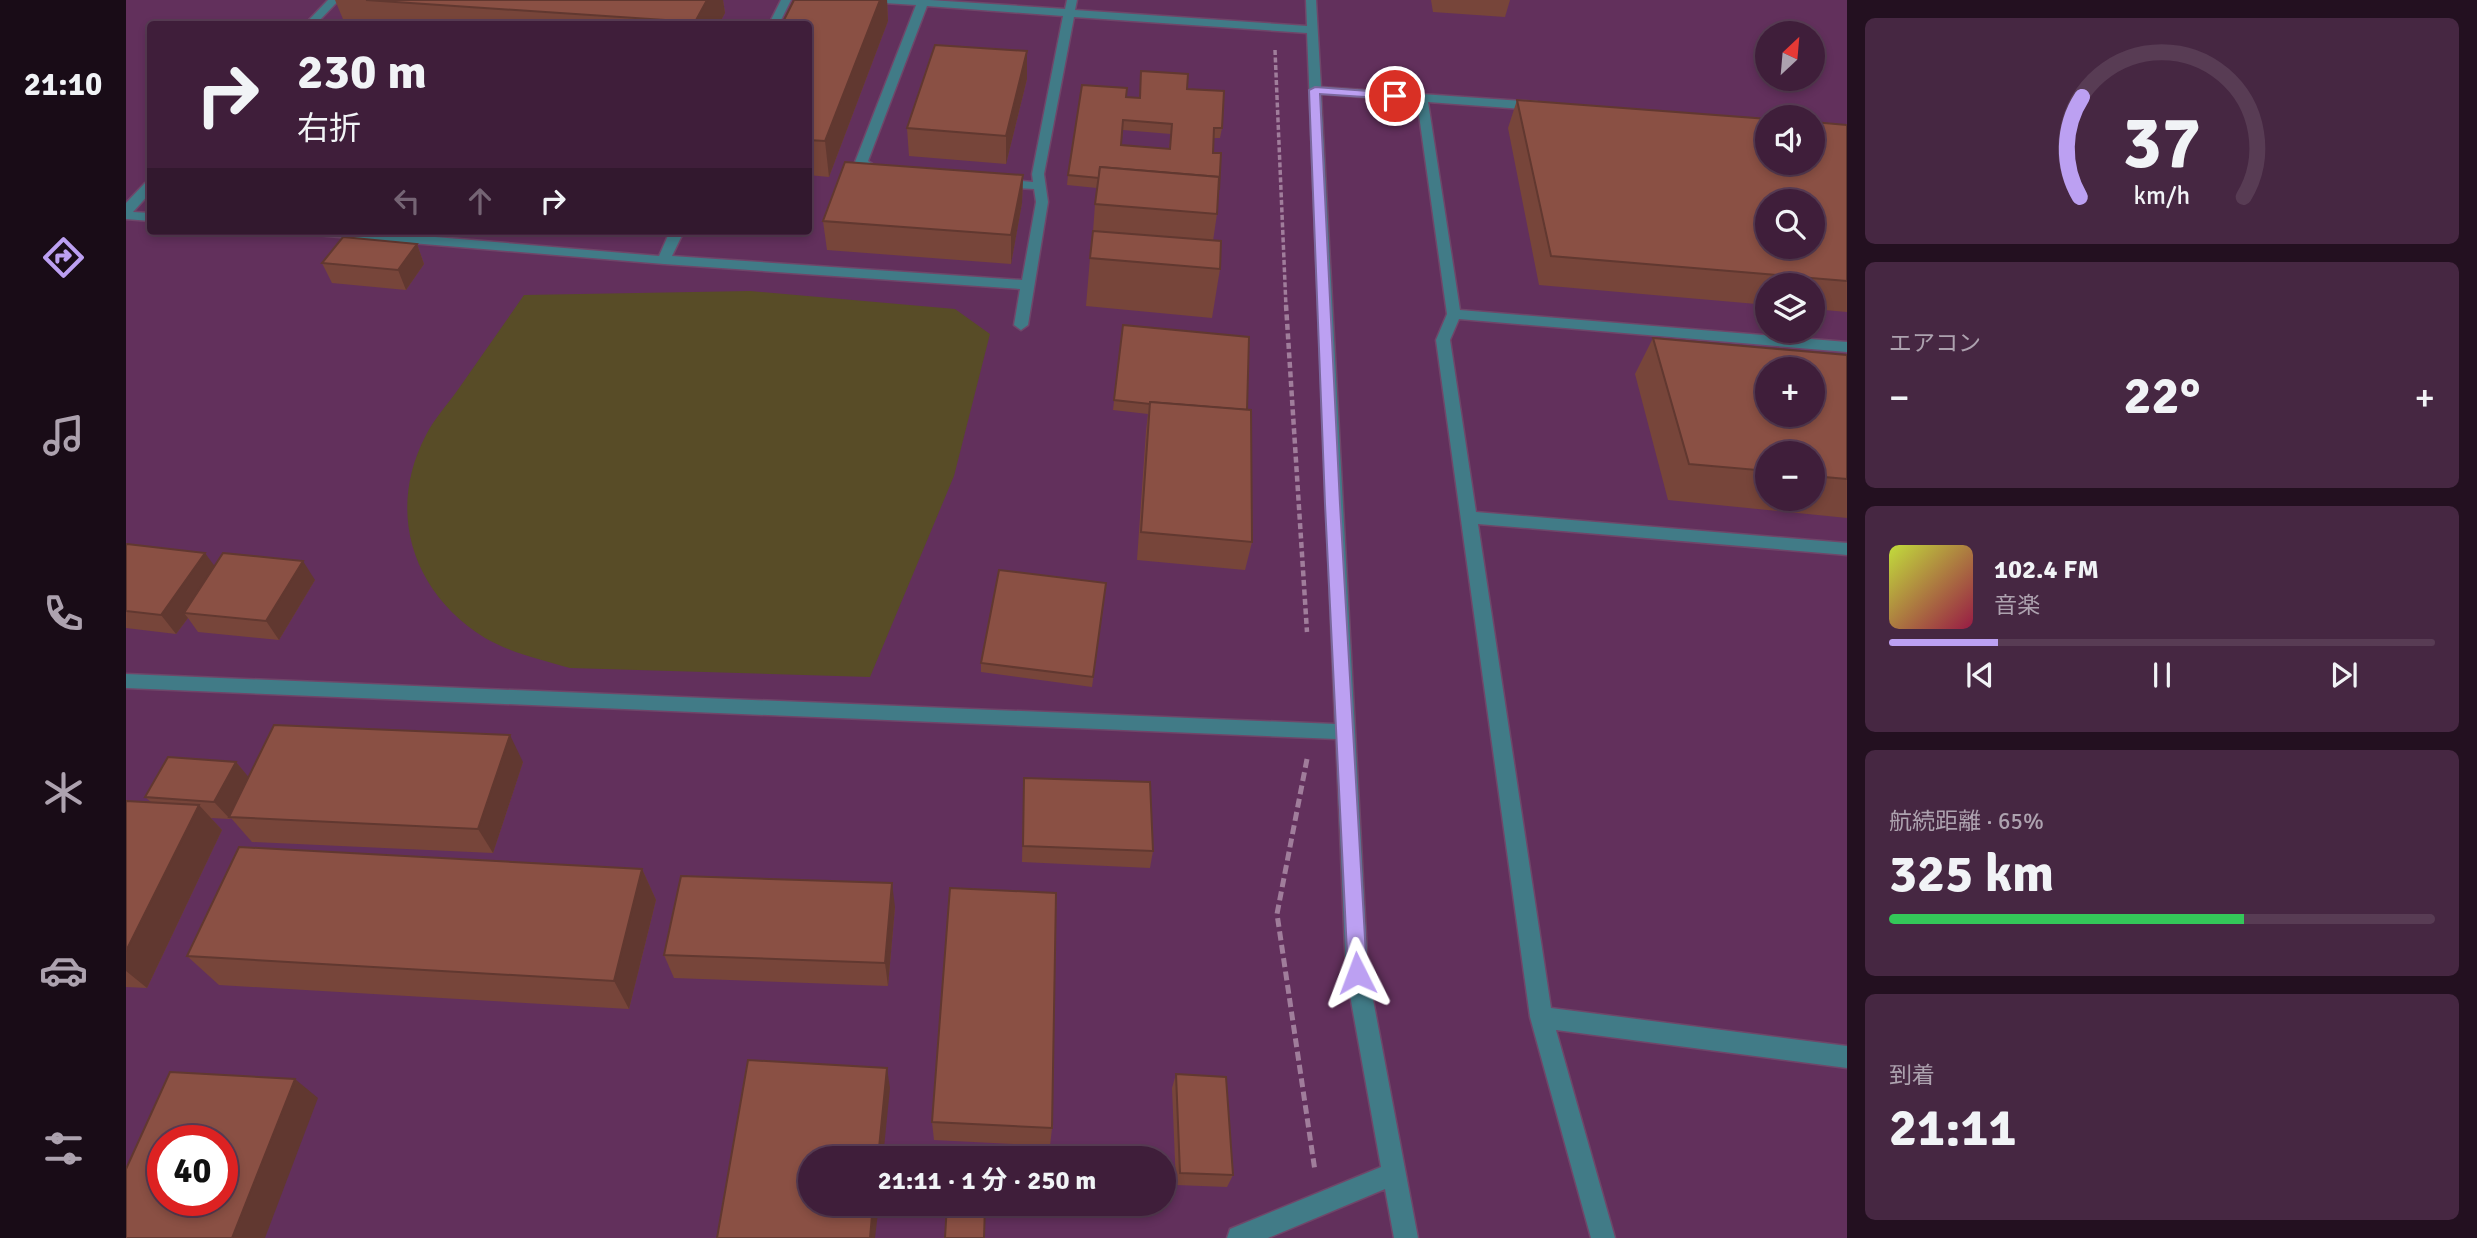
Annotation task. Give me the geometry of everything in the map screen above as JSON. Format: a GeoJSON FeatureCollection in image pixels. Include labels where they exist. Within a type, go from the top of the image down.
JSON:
{"type":"FeatureCollection","features":[{"type":"Feature","properties":{"kind":"street"},"geometry":{"type":"LineString","coordinates":[[313,21],[334,0]]}},
{"type":"Feature","properties":{"kind":"street"},"geometry":{"type":"LineString","coordinates":[[776,21],[786,0]]}},
{"type":"Feature","properties":{"kind":"street"},"geometry":{"type":"LineString","coordinates":[[884,0],[1071,6],[1312,30]]}},
{"type":"Feature","properties":{"kind":"street"},"geometry":{"type":"LineString","coordinates":[[1311,0],[1357,973],[1406,1238]]}},
{"type":"Feature","properties":{"kind":"street"},"geometry":{"type":"LineString","coordinates":[[890,174],[876,173],[860,162],[923,1]]}},
{"type":"Feature","properties":{"kind":"street"},"geometry":{"type":"LineString","coordinates":[[1021,325],[1042,202],[1038,174],[1071,6]]}},
{"type":"Feature","properties":{"kind":"street"},"geometry":{"type":"LineString","coordinates":[[1315,90],[1546,106]]}},
{"type":"Feature","properties":{"kind":"street"},"geometry":{"type":"LineString","coordinates":[[1422,98],[1454,314],[1443,341],[1541,1017],[1604,1238]]}},
{"type":"Feature","properties":{"kind":"street"},"geometry":{"type":"LineString","coordinates":[[985,181],[1039,186]]}},
{"type":"Feature","properties":{"kind":"street"},"geometry":{"type":"LineString","coordinates":[[126,213],[147,189]]}},
{"type":"Feature","properties":{"kind":"street"},"geometry":{"type":"LineString","coordinates":[[126,213],[147,216]]}},
{"type":"Feature","properties":{"kind":"street"},"geometry":{"type":"LineString","coordinates":[[364,235],[664,260],[1028,285]]}},
{"type":"Feature","properties":{"kind":"street"},"geometry":{"type":"LineString","coordinates":[[664,260],[675,235]]}},
{"type":"Feature","properties":{"kind":"street"},"geometry":{"type":"LineString","coordinates":[[1454,314],[1847,347]]}},
{"type":"Feature","properties":{"kind":"street"},"geometry":{"type":"LineString","coordinates":[[1469,517],[1847,550]]}},
{"type":"Feature","properties":{"kind":"street"},"geometry":{"type":"LineString","coordinates":[[126,681],[1344,732]]}},
{"type":"Feature","properties":{"kind":"street"},"geometry":{"type":"LineString","coordinates":[[1541,1017],[1847,1057]]}},
{"type":"Feature","properties":{"kind":"street"},"geometry":{"type":"LineString","coordinates":[[1239,1238],[1395,1173]]}},
{"type":"Feature","properties":{"kind":"path"},"geometry":{"type":"LineString","coordinates":[[1274,62],[1281,226],[1307,635]]}},
{"type":"Feature","properties":{"kind":"path"},"geometry":{"type":"LineString","coordinates":[[1313,730],[1277,914],[1320,1204]]}},
{"type":"Feature","properties":{"kind":"shaded area"},"geometry":{"type":"Polygon","coordinates":[[[126,0],[1847,0],[1847,1238],[126,1238],[126,0]]]}},
{"type":"Feature","properties":{"kind":"shaded area"},"geometry":{"type":"Polygon","coordinates":[[[750,291],[955,309],[990,334],[954,476],[870,677],[570,668],[505,648],[485,638],[460,619],[439,598],[424,574],[413,548],[408,521],[408,492],[414,464],[429,429],[524,295],[750,291]]]}},
{"type":"Feature","properties":{"kind":"building"},"geometry":{"type":"Polygon","coordinates":[[[366,0],[707,0],[696,21],[366,0]]]}},
{"type":"Feature","properties":{"kind":"building"},"geometry":{"type":"Polygon","coordinates":[[[794,0],[880,0],[825,141],[812,140],[812,21],[784,21],[794,0]]]}},
{"type":"Feature","properties":{"kind":"building"},"geometry":{"type":"Polygon","coordinates":[[[935,45],[1027,51],[1006,136],[907,128],[935,45]]]}},
{"type":"Feature","properties":{"kind":"building"},"geometry":{"type":"Polygon","coordinates":[[[1141,71],[1188,74],[1187,89],[1224,91],[1222,128],[1214,128],[1213,153],[1221,153],[1219,190],[1219,177],[1100,167],[1099,178],[1068,175],[1082,85],[1127,88],[1126,97],[1140,98],[1141,71]],[[1123,120],[1121,145],[1170,149],[1172,124],[1123,120]]]}},
{"type":"Feature","properties":{"kind":"building"},"geometry":{"type":"Polygon","coordinates":[[[1517,100],[1755,118],[1755,175],[1825,175],[1825,123],[1847,125],[1847,281],[1825,279],[1825,273],[1755,273],[1551,256],[1517,100]]]}},
{"type":"Feature","properties":{"kind":"building"},"geometry":{"type":"Polygon","coordinates":[[[845,162],[1023,175],[1011,235],[823,221],[845,162]]]}},
{"type":"Feature","properties":{"kind":"building"},"geometry":{"type":"Polygon","coordinates":[[[1100,167],[1219,177],[1217,214],[1095,204],[1100,167]]]}},
{"type":"Feature","properties":{"kind":"building"},"geometry":{"type":"Polygon","coordinates":[[[1093,231],[1221,241],[1220,269],[1090,258],[1093,231]]]}},
{"type":"Feature","properties":{"kind":"building"},"geometry":{"type":"Polygon","coordinates":[[[343,237],[417,244],[398,270],[322,263],[343,237]]]}},
{"type":"Feature","properties":{"kind":"building"},"geometry":{"type":"Polygon","coordinates":[[[1123,325],[1249,337],[1247,410],[1114,400],[1123,325]]]}},
{"type":"Feature","properties":{"kind":"building"},"geometry":{"type":"Polygon","coordinates":[[[1653,338],[1847,355],[1847,479],[1825,477],[1825,441],[1755,441],[1755,470],[1689,464],[1653,338]]]}},
{"type":"Feature","properties":{"kind":"building"},"geometry":{"type":"Polygon","coordinates":[[[1150,402],[1251,410],[1252,542],[1141,532],[1150,402]]]}},
{"type":"Feature","properties":{"kind":"building"},"geometry":{"type":"Polygon","coordinates":[[[127,544],[205,553],[161,615],[126,611],[127,544]]]}},
{"type":"Feature","properties":{"kind":"building"},"geometry":{"type":"Polygon","coordinates":[[[223,553],[303,561],[266,621],[184,613],[223,553]]]}},
{"type":"Feature","properties":{"kind":"building"},"geometry":{"type":"Polygon","coordinates":[[[999,570],[1106,583],[1093,677],[981,663],[999,570]]]}},
{"type":"Feature","properties":{"kind":"building"},"geometry":{"type":"Polygon","coordinates":[[[274,725],[510,735],[478,829],[229,817],[274,725]]]}},
{"type":"Feature","properties":{"kind":"building"},"geometry":{"type":"Polygon","coordinates":[[[168,757],[236,762],[214,802],[145,797],[168,757]]]}},
{"type":"Feature","properties":{"kind":"building"},"geometry":{"type":"Polygon","coordinates":[[[1024,778],[1150,782],[1153,851],[1023,846],[1024,778]]]}},
{"type":"Feature","properties":{"kind":"building"},"geometry":{"type":"Polygon","coordinates":[[[126,801],[199,805],[126,951],[126,801]]]}},
{"type":"Feature","properties":{"kind":"building"},"geometry":{"type":"Polygon","coordinates":[[[239,847],[642,869],[614,981],[187,956],[239,847]]]}},
{"type":"Feature","properties":{"kind":"building"},"geometry":{"type":"Polygon","coordinates":[[[681,876],[892,883],[885,963],[664,955],[681,876]]]}},
{"type":"Feature","properties":{"kind":"building"},"geometry":{"type":"Polygon","coordinates":[[[950,888],[1056,893],[1052,1128],[932,1122],[950,888]]]}},
{"type":"Feature","properties":{"kind":"building"},"geometry":{"type":"Polygon","coordinates":[[[748,1060],[887,1068],[879,1146],[798,1146],[798,1216],[872,1216],[870,1238],[717,1238],[748,1060]]]}},
{"type":"Feature","properties":{"kind":"building"},"geometry":{"type":"Polygon","coordinates":[[[170,1072],[295,1079],[232,1238],[126,1238],[126,1169],[170,1072]]]}},
{"type":"Feature","properties":{"kind":"building"},"geometry":{"type":"Polygon","coordinates":[[[1176,1074],[1226,1077],[1233,1175],[1180,1173],[1176,1074]]]}},
{"type":"Feature","properties":{"kind":"building"},"geometry":{"type":"Polygon","coordinates":[[[946,1216],[985,1216],[984,1238],[945,1238],[946,1216]]]}},
{"type":"Feature","properties":{"kind":"route"},"geometry":{"type":"LineString","coordinates":[[1357,973],[1315,90],[1395,96]]}}]}
